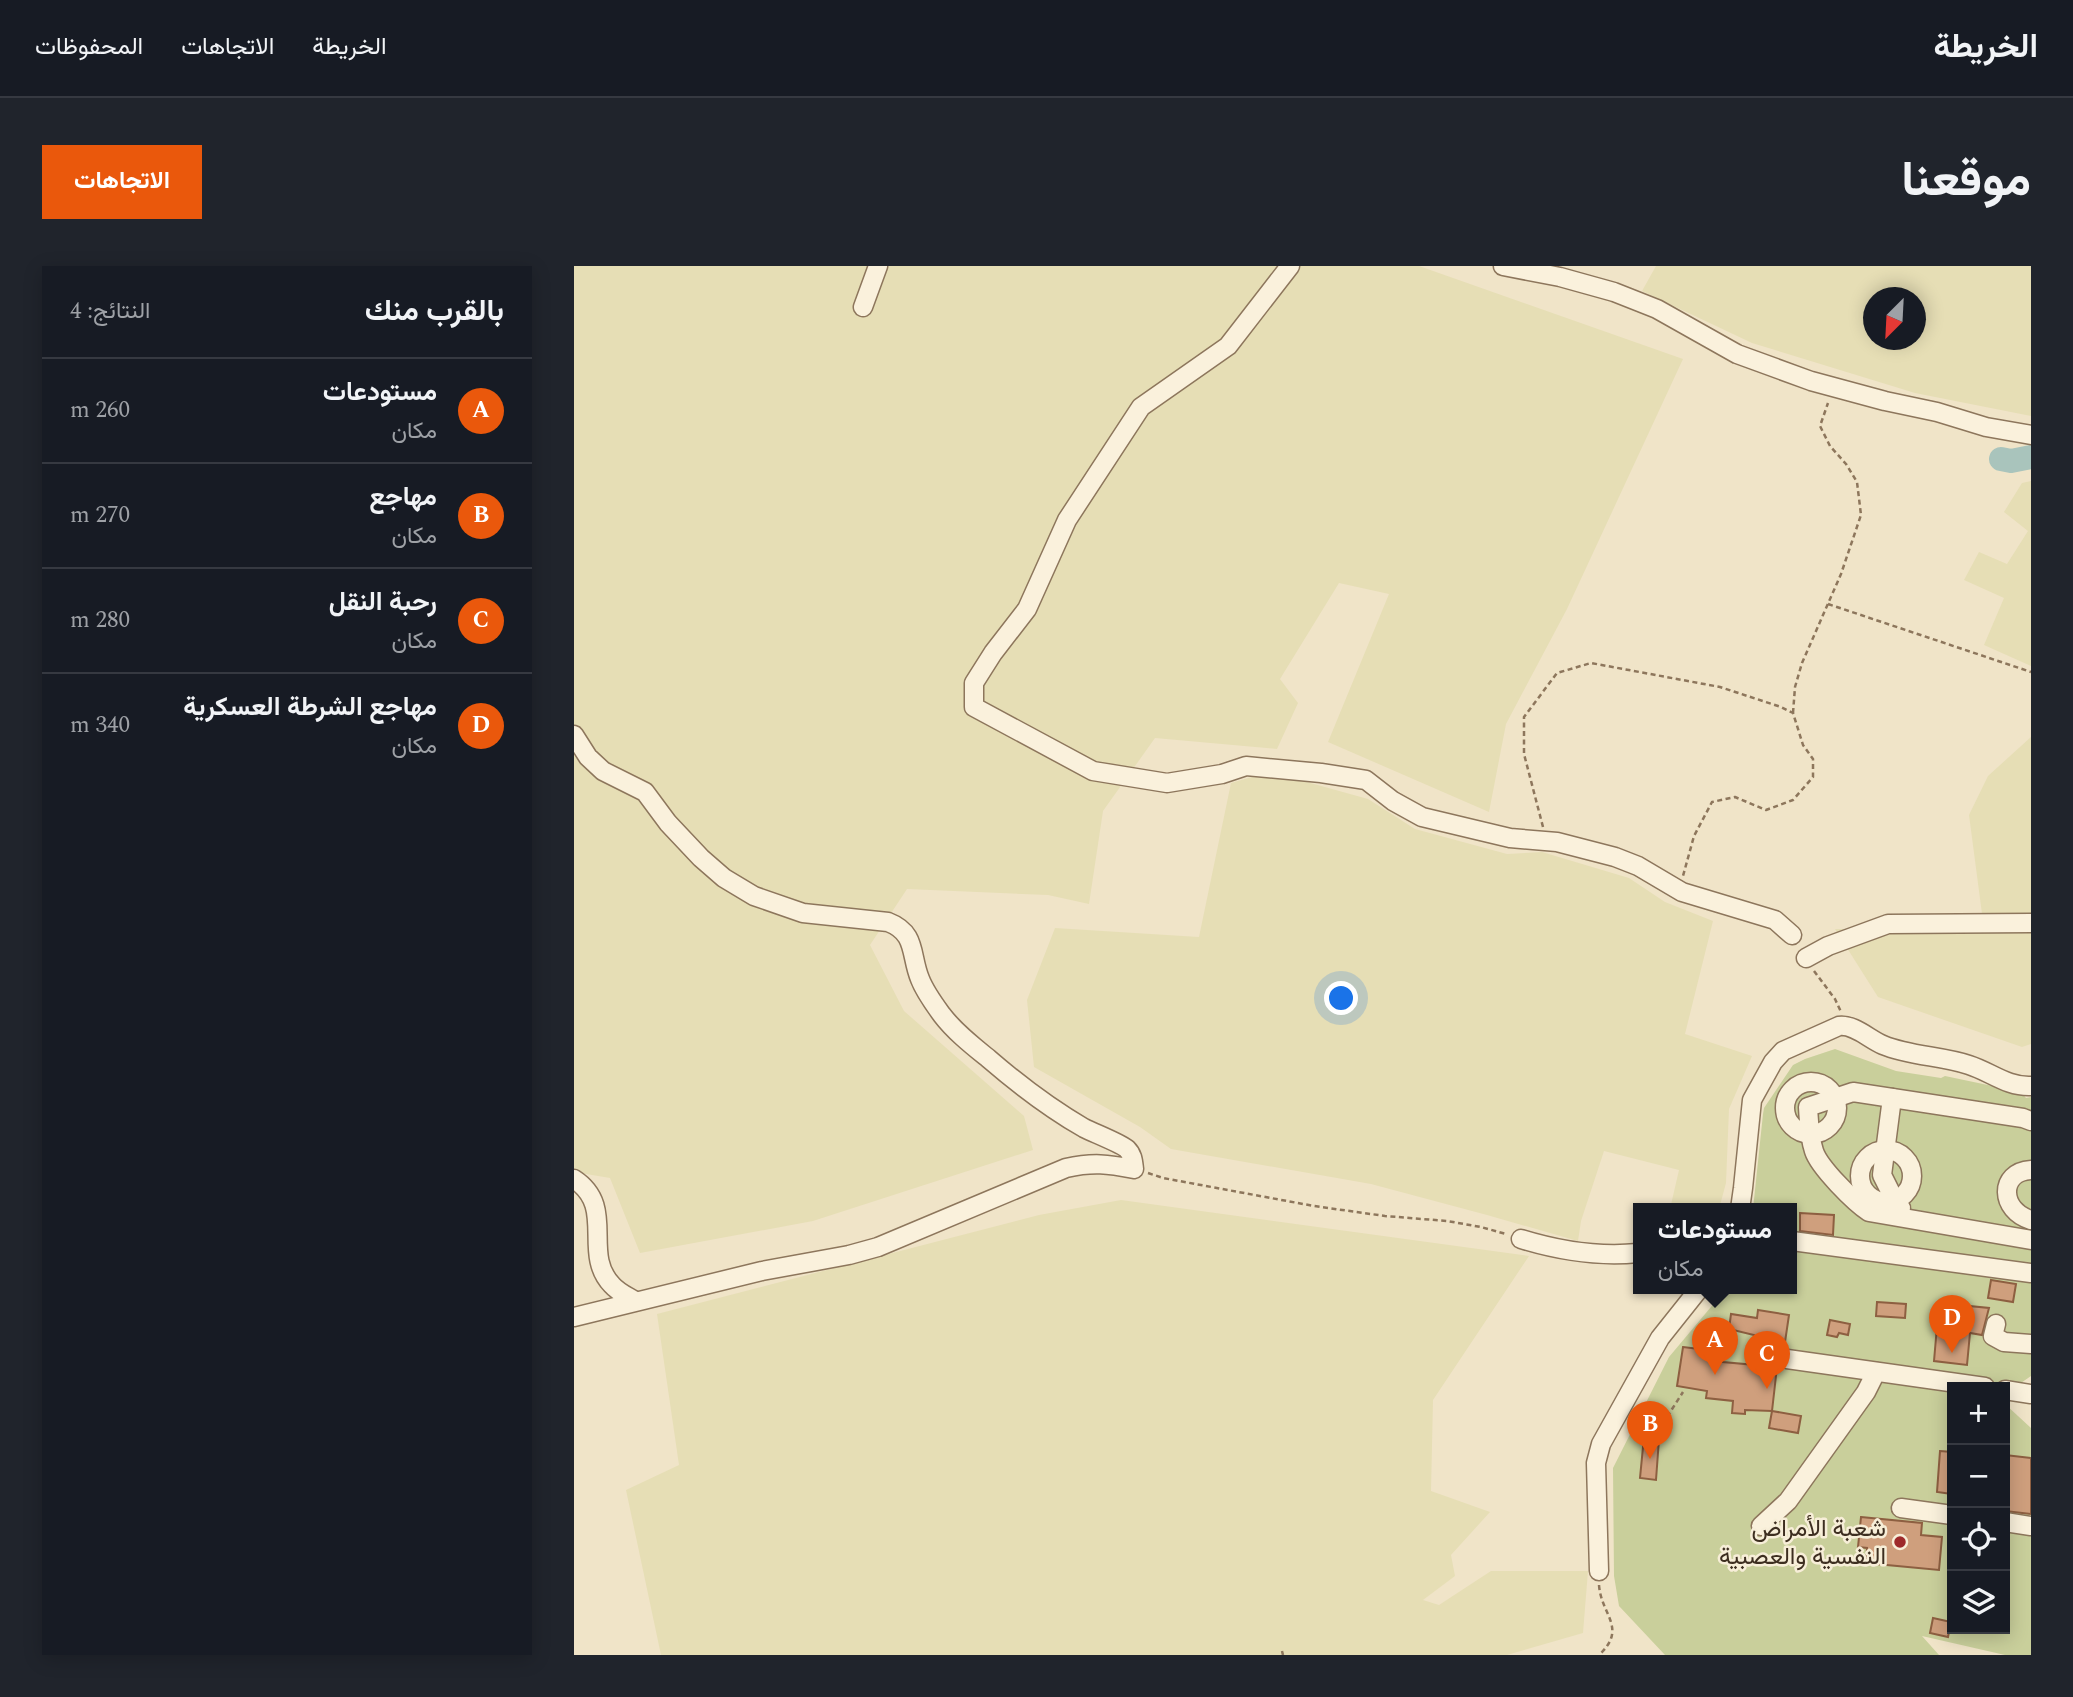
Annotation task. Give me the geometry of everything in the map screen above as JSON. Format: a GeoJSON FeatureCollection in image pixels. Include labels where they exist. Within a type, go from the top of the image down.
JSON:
{"type":"FeatureCollection","features":[{"type":"Feature","properties":{"kind":"street"},"geometry":{"type":"LineString","coordinates":[[863,307],[878,266]]}},
{"type":"Feature","properties":{"kind":"street"},"geometry":{"type":"LineString","coordinates":[[1290,266],[1228,346],[1141,407],[1067,520],[1027,609],[974,683],[974,707],[1093,771],[1167,783],[1222,774],[1246,766],[1366,780],[1393,801],[1422,817],[1510,838],[1546,840],[1604,854],[1638,866],[1679,890],[1775,920],[1792,935]]}},
{"type":"Feature","properties":{"kind":"street"},"geometry":{"type":"LineString","coordinates":[[1503,266],[1614,292],[1657,309],[1737,354],[1836,388],[1937,412],[1986,428],[2031,435]]}},
{"type":"Feature","properties":{"kind":"street"},"geometry":{"type":"LineString","coordinates":[[574,735],[588,757],[611,775],[645,792],[668,823],[701,858],[724,878],[754,896],[803,913],[888,922],[899,926],[908,936],[919,977],[928,994],[943,1017],[961,1036],[991,1062],[1060,1113],[1122,1145],[1132,1157],[1135,1169],[1105,1163],[1088,1163],[1066,1168],[878,1247],[762,1271],[574,1317]]}},
{"type":"Feature","properties":{"kind":"street"},"geometry":{"type":"LineString","coordinates":[[1806,958],[1828,946],[1888,924],[2031,923]]}},
{"type":"Feature","properties":{"kind":"street"},"geometry":{"type":"LineString","coordinates":[[1741,1203],[1752,1100],[1773,1062],[1783,1051],[1839,1026],[1847,1025],[1886,1046],[1971,1065],[2009,1084],[2031,1086]]}},
{"type":"Feature","properties":{"kind":"street"},"geometry":{"type":"LineString","coordinates":[[2031,1121],[1853,1092],[1808,1107],[1814,1153],[1857,1204],[1869,1212],[2031,1240]]}},
{"type":"Feature","properties":{"kind":"street"},"geometry":{"type":"LineString","coordinates":[[1810,1134],[1825,1130],[1834,1120],[1837,1107],[1834,1098]]}},
{"type":"Feature","properties":{"kind":"street"},"geometry":{"type":"LineString","coordinates":[[1892,1098],[1882,1175],[1895,1200],[1910,1219]]}},
{"type":"Feature","properties":{"kind":"street"},"geometry":{"type":"LineString","coordinates":[[1885,1150],[1901,1155],[1909,1165],[1912,1179],[1907,1192],[1895,1200]]}},
{"type":"Feature","properties":{"kind":"street"},"geometry":{"type":"LineString","coordinates":[[2031,1170],[2022,1170],[2012,1179],[2007,1191],[2009,1205],[2017,1216],[2031,1221],[2031,1212]]}},
{"type":"Feature","properties":{"kind":"street"},"geometry":{"type":"LineString","coordinates":[[574,1180],[590,1193],[596,1206],[597,1246],[604,1274],[612,1286],[635,1301]]}},
{"type":"Feature","properties":{"kind":"street"},"geometry":{"type":"LineString","coordinates":[[1521,1239],[1572,1252],[1633,1253]]}},
{"type":"Feature","properties":{"kind":"street"},"geometry":{"type":"LineString","coordinates":[[1797,1242],[2031,1273]]}},
{"type":"Feature","properties":{"kind":"street"},"geometry":{"type":"LineString","coordinates":[[1599,1571],[1596,1463],[1601,1444],[1660,1338],[1695,1294]]}},
{"type":"Feature","properties":{"kind":"street"},"geometry":{"type":"LineString","coordinates":[[1996,1324],[1993,1336],[2004,1342],[2031,1344]]}},
{"type":"Feature","properties":{"kind":"street"},"geometry":{"type":"LineString","coordinates":[[1787,1359],[1948,1382]]}},
{"type":"Feature","properties":{"kind":"street"},"geometry":{"type":"LineString","coordinates":[[1761,1526],[1788,1501],[1866,1392],[1876,1372]]}},
{"type":"Feature","properties":{"kind":"street"},"geometry":{"type":"LineString","coordinates":[[2010,1391],[2031,1394]]}},
{"type":"Feature","properties":{"kind":"street"},"geometry":{"type":"LineString","coordinates":[[1901,1508],[1947,1514]]}},
{"type":"Feature","properties":{"kind":"street"},"geometry":{"type":"LineString","coordinates":[[2010,1523],[2031,1526]]}},
{"type":"Feature","properties":{"kind":"path"},"geometry":{"type":"LineString","coordinates":[[1679,890],[1694,836],[1712,802],[1735,797],[1766,810],[1793,800],[1813,777],[1812,759],[1803,744],[1793,713],[1796,687],[1802,663],[1841,574],[1861,515],[1857,482],[1830,446],[1820,426],[1825,408],[1836,388]]}},
{"type":"Feature","properties":{"kind":"path"},"geometry":{"type":"LineString","coordinates":[[1828,604],[2031,672]]}},
{"type":"Feature","properties":{"kind":"path"},"geometry":{"type":"LineString","coordinates":[[1546,840],[1524,754],[1524,717],[1557,673],[1591,663],[1720,687],[1793,713]]}},
{"type":"Feature","properties":{"kind":"path"},"geometry":{"type":"LineString","coordinates":[[1806,958],[1835,999],[1847,1025]]}},
{"type":"Feature","properties":{"kind":"path"},"geometry":{"type":"LineString","coordinates":[[1135,1169],[1163,1178],[1270,1199],[1385,1216],[1447,1221],[1481,1227],[1521,1239]]}},
{"type":"Feature","properties":{"kind":"path"},"geometry":{"type":"LineString","coordinates":[[1658,1431],[1683,1392]]}},
{"type":"Feature","properties":{"kind":"path"},"geometry":{"type":"LineString","coordinates":[[1599,1571],[1599,1595],[1612,1621],[1613,1632],[1612,1641],[1599,1655]]}},
{"type":"Feature","properties":{"kind":"shaded area"},"geometry":{"type":"Polygon","coordinates":[[[574,266],[1419,266],[1683,359],[1567,609],[1506,724],[1489,812],[1328,742],[1389,594],[1339,583],[1280,679],[1298,703],[1277,749],[1155,738],[1103,811],[1089,904],[1048,895],[907,889],[870,945],[904,1011],[1024,1116],[1033,1150],[813,1221],[640,1253],[610,1178],[574,1172],[574,266]]]}},
{"type":"Feature","properties":{"kind":"shaded area"},"geometry":{"type":"Polygon","coordinates":[[[1656,266],[2031,266],[2031,416],[1915,393],[1752,343],[1642,291],[1656,266]]]}},
{"type":"Feature","properties":{"kind":"shaded area"},"geometry":{"type":"Polygon","coordinates":[[[2031,481],[2031,666],[1984,645],[2004,598],[1964,580],[1979,552],[2007,564],[2028,531],[2004,512],[2022,483],[2031,481]]]}},
{"type":"Feature","properties":{"kind":"shaded area"},"geometry":{"type":"Polygon","coordinates":[[[2031,737],[2031,1044],[2022,1047],[1878,997],[1835,929],[1984,929],[1969,815],[1988,776],[2031,737]]]}},
{"type":"Feature","properties":{"kind":"shaded area"},"geometry":{"type":"Polygon","coordinates":[[[1252,777],[1296,779],[1368,799],[1415,829],[1507,854],[1542,852],[1629,878],[1665,902],[1713,921],[1685,1034],[1752,1056],[1729,1109],[1726,1183],[1721,1203],[1671,1203],[1679,1170],[1604,1151],[1581,1221],[1578,1241],[1371,1184],[1171,1149],[1140,1127],[1034,1067],[1027,1000],[1055,928],[1199,937],[1231,783],[1252,777]]]}},
{"type":"Feature","properties":{"kind":"shaded area"},"geometry":{"type":"Polygon","coordinates":[[[1121,1200],[1529,1256],[1433,1400],[1431,1491],[1490,1512],[1451,1555],[1455,1576],[1423,1600],[1439,1605],[1491,1571],[1588,1571],[1583,1633],[1507,1655],[661,1655],[626,1490],[679,1465],[657,1314],[1039,1215],[1121,1200]]]}},
{"type":"Feature","properties":{"kind":"green space"},"geometry":{"type":"Polygon","coordinates":[[[1835,1049],[1896,1071],[1941,1078],[1945,1076],[2021,1092],[2026,1098],[2031,1097],[2031,1376],[2010,1391],[2010,1382],[1947,1382],[1947,1634],[2010,1634],[2010,1409],[2031,1428],[2031,1655],[2005,1655],[1922,1636],[1939,1655],[1665,1655],[1619,1606],[1614,1576],[1613,1468],[1669,1357],[1722,1294],[1797,1294],[1797,1203],[1754,1203],[1764,1108],[1793,1065],[1835,1049]]]}},
{"type":"Feature","properties":{"kind":"building"},"geometry":{"type":"Polygon","coordinates":[[[1800,1213],[1834,1215],[1833,1235],[1800,1231],[1800,1213]]]}},
{"type":"Feature","properties":{"kind":"building"},"geometry":{"type":"Polygon","coordinates":[[[1991,1280],[2016,1284],[2013,1302],[1988,1298],[1991,1280]]]}},
{"type":"Feature","properties":{"kind":"building"},"geometry":{"type":"Polygon","coordinates":[[[1877,1302],[1906,1304],[1905,1318],[1876,1316],[1877,1302]]]}},
{"type":"Feature","properties":{"kind":"building"},"geometry":{"type":"Polygon","coordinates":[[[1939,1303],[1989,1308],[1982,1335],[1970,1333],[1967,1365],[1934,1361],[1939,1303]]]}},
{"type":"Feature","properties":{"kind":"building"},"geometry":{"type":"Polygon","coordinates":[[[1758,1310],[1789,1315],[1785,1342],[1754,1337],[1729,1329],[1731,1314],[1757,1318],[1758,1310]]]}},
{"type":"Feature","properties":{"kind":"building"},"geometry":{"type":"Polygon","coordinates":[[[1830,1320],[1850,1324],[1848,1335],[1827,1335],[1830,1320]]]}},
{"type":"Feature","properties":{"kind":"building"},"geometry":{"type":"Polygon","coordinates":[[[1683,1347],[1724,1352],[1723,1362],[1777,1367],[1772,1411],[1745,1410],[1745,1414],[1732,1413],[1733,1401],[1706,1398],[1707,1391],[1677,1386],[1683,1347]]]}},
{"type":"Feature","properties":{"kind":"building"},"geometry":{"type":"Polygon","coordinates":[[[1772,1411],[1801,1416],[1798,1433],[1769,1428],[1772,1411]]]}},
{"type":"Feature","properties":{"kind":"building"},"geometry":{"type":"Polygon","coordinates":[[[1644,1437],[1659,1439],[1656,1480],[1640,1478],[1644,1437]]]}},
{"type":"Feature","properties":{"kind":"building"},"geometry":{"type":"Polygon","coordinates":[[[1940,1451],[1947,1452],[1947,1493],[1937,1492],[1940,1451]]]}},
{"type":"Feature","properties":{"kind":"building"},"geometry":{"type":"Polygon","coordinates":[[[2010,1456],[2031,1458],[2031,1514],[2010,1512],[2010,1456]]]}},
{"type":"Feature","properties":{"kind":"building","name":"شعبة الأمراض النفسية والعصبية"},"geometry":{"type":"Polygon","coordinates":[[[1861,1517],[1922,1523],[1921,1535],[1942,1537],[1939,1570],[1866,1563],[1867,1548],[1858,1547],[1861,1517]]]}},
{"type":"Feature","properties":{"kind":"building"},"geometry":{"type":"Polygon","coordinates":[[[1933,1618],[1947,1621],[1948,1637],[1930,1633],[1933,1618]]]}},
{"type":"Feature","properties":{"kind":"waterway"},"geometry":{"type":"LineString","coordinates":[[2001,459],[2011,461],[2031,457]]}},
{"type":"Feature","properties":{"kind":"place","name":"مهاجع الشرطة العسكرية"},"geometry":{"type":"Point","coordinates":[1952,1353]}},
{"type":"Feature","properties":{"kind":"place","name":"مستودعات"},"geometry":{"type":"Point","coordinates":[1715,1375]}},
{"type":"Feature","properties":{"kind":"place","name":"رحبة النقل"},"geometry":{"type":"Point","coordinates":[1767,1389]}},
{"type":"Feature","properties":{"kind":"place","name":"مهاجع"},"geometry":{"type":"Point","coordinates":[1650,1459]}},
{"type":"Feature","properties":{"kind":"place","name":"شعبة الأمراض النفسية والعصبية"},"geometry":{"type":"Point","coordinates":[1900,1542]}}]}
